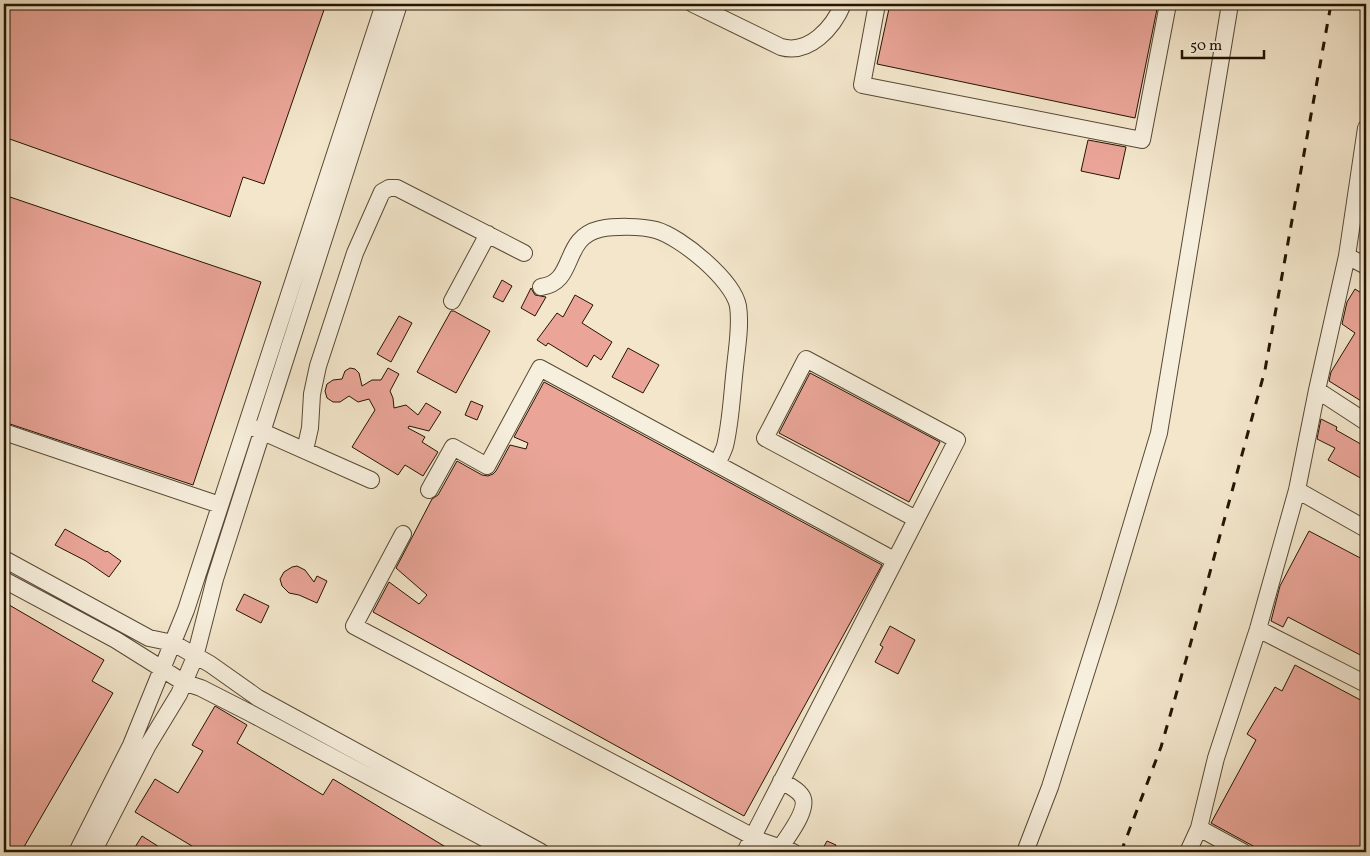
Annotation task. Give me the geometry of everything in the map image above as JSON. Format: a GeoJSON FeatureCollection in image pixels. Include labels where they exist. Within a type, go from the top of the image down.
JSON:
{"type":"FeatureCollection","features":[{"type":"Feature","properties":{"kind":"street"},"geometry":{"type":"LineString","coordinates":[[93,852],[148,745],[178,694],[195,657],[215,579],[263,431],[376,50],[384,4]]}},
{"type":"Feature","properties":{"kind":"street"},"geometry":{"type":"LineString","coordinates":[[77,852],[130,744],[173,643],[245,425],[376,50],[399,4]]}},
{"type":"Feature","properties":{"kind":"street"},"geometry":{"type":"LineString","coordinates":[[693,4],[781,47],[796,49],[807,46],[822,33],[835,18],[843,4]]}},
{"type":"Feature","properties":{"kind":"street"},"geometry":{"type":"LineString","coordinates":[[877,4],[862,85],[1142,140],[1168,4]]}},
{"type":"Feature","properties":{"kind":"street"},"geometry":{"type":"LineString","coordinates":[[1025,852],[1056,768],[1159,433],[1230,4]]}},
{"type":"Feature","properties":{"kind":"street"},"geometry":{"type":"LineString","coordinates":[[1188,852],[1199,828],[1216,758],[1258,630],[1297,490],[1347,256],[1366,128]]}},
{"type":"Feature","properties":{"kind":"street"},"geometry":{"type":"LineString","coordinates":[[305,450],[310,428],[312,394],[318,366],[356,253],[382,192],[389,188],[398,188],[524,253]]}},
{"type":"Feature","properties":{"kind":"street"},"geometry":{"type":"LineString","coordinates":[[541,287],[552,284],[562,276],[579,240],[590,233],[606,228],[642,227],[666,234],[681,243],[726,281],[738,305],[739,323],[729,419],[724,448],[717,464]]}},
{"type":"Feature","properties":{"kind":"street"},"geometry":{"type":"LineString","coordinates":[[452,301],[488,234]]}},
{"type":"Feature","properties":{"kind":"street"},"geometry":{"type":"LineString","coordinates":[[1347,256],[1366,266]]}},
{"type":"Feature","properties":{"kind":"street"},"geometry":{"type":"LineString","coordinates":[[745,852],[957,440],[806,359],[765,438],[916,518]]}},
{"type":"Feature","properties":{"kind":"street"},"geometry":{"type":"LineString","coordinates":[[429,490],[452,447],[487,466],[540,368],[894,560]]}},
{"type":"Feature","properties":{"kind":"street"},"geometry":{"type":"LineString","coordinates":[[1317,390],[1366,422]]}},
{"type":"Feature","properties":{"kind":"street"},"geometry":{"type":"LineString","coordinates":[[245,425],[263,431],[371,480]]}},
{"type":"Feature","properties":{"kind":"street"},"geometry":{"type":"LineString","coordinates":[[4,432],[220,505]]}},
{"type":"Feature","properties":{"kind":"street"},"geometry":{"type":"LineString","coordinates":[[1297,490],[1366,529]]}},
{"type":"Feature","properties":{"kind":"street"},"geometry":{"type":"LineString","coordinates":[[403,534],[354,626],[753,837],[787,850],[805,803],[799,792],[781,781]]}},
{"type":"Feature","properties":{"kind":"street"},"geometry":{"type":"LineString","coordinates":[[4,559],[150,638],[173,643],[210,664],[258,698],[541,852]]}},
{"type":"Feature","properties":{"kind":"street"},"geometry":{"type":"LineString","coordinates":[[4,580],[116,640],[184,682],[201,688],[250,713],[510,852]]}},
{"type":"Feature","properties":{"kind":"street"},"geometry":{"type":"LineString","coordinates":[[1258,630],[1366,684]]}},
{"type":"Feature","properties":{"kind":"street"},"geometry":{"type":"LineString","coordinates":[[1199,828],[1243,852]]}},
{"type":"Feature","properties":{"kind":"building"},"geometry":{"type":"Polygon","coordinates":[[[4,4],[326,4],[264,184],[243,177],[230,217],[4,137],[4,4]]]}},
{"type":"Feature","properties":{"kind":"building"},"geometry":{"type":"Polygon","coordinates":[[[890,4],[1158,4],[1135,118],[877,64],[890,4]]]}},
{"type":"Feature","properties":{"kind":"building"},"geometry":{"type":"Polygon","coordinates":[[[1088,140],[1126,147],[1119,179],[1081,171],[1088,140]]]}},
{"type":"Feature","properties":{"kind":"building"},"geometry":{"type":"Polygon","coordinates":[[[7,196],[261,282],[193,485],[4,422],[4,206],[7,196]]]}},
{"type":"Feature","properties":{"kind":"building"},"geometry":{"type":"Polygon","coordinates":[[[502,280],[512,286],[503,302],[493,297],[502,280]]]}},
{"type":"Feature","properties":{"kind":"building"},"geometry":{"type":"Polygon","coordinates":[[[531,288],[535,295],[546,297],[535,316],[521,308],[531,288]]]}},
{"type":"Feature","properties":{"kind":"building"},"geometry":{"type":"Polygon","coordinates":[[[1355,289],[1366,296],[1366,404],[1329,381],[1331,372],[1355,333],[1342,324],[1347,302],[1355,289]]]}},
{"type":"Feature","properties":{"kind":"building"},"geometry":{"type":"Polygon","coordinates":[[[575,295],[593,305],[582,323],[612,342],[601,360],[594,355],[587,367],[548,343],[546,346],[537,340],[557,313],[563,317],[575,295]]]}},
{"type":"Feature","properties":{"kind":"building"},"geometry":{"type":"Polygon","coordinates":[[[451,311],[490,331],[456,393],[417,372],[451,311]]]}},
{"type":"Feature","properties":{"kind":"building"},"geometry":{"type":"Polygon","coordinates":[[[399,316],[412,323],[391,362],[377,354],[399,316]]]}},
{"type":"Feature","properties":{"kind":"building"},"geometry":{"type":"Polygon","coordinates":[[[628,348],[659,365],[643,393],[612,377],[628,348]]]}},
{"type":"Feature","properties":{"kind":"building"},"geometry":{"type":"Polygon","coordinates":[[[350,368],[355,369],[359,373],[362,386],[372,380],[381,380],[388,368],[399,374],[390,391],[394,408],[406,405],[418,415],[426,403],[441,412],[429,431],[409,426],[408,428],[425,437],[422,442],[438,452],[423,476],[405,465],[398,475],[352,447],[375,410],[369,399],[358,402],[349,396],[340,402],[333,402],[327,398],[325,391],[327,384],[333,380],[342,379],[345,371],[350,368]]]}},
{"type":"Feature","properties":{"kind":"building"},"geometry":{"type":"Polygon","coordinates":[[[810,373],[940,442],[909,502],[779,433],[810,373]]]}},
{"type":"Feature","properties":{"kind":"building"},"geometry":{"type":"Polygon","coordinates":[[[544,382],[882,565],[744,816],[373,612],[389,582],[419,604],[427,595],[396,568],[432,499],[438,495],[457,461],[482,475],[488,476],[496,471],[510,445],[526,449],[528,443],[514,437],[544,382]]]}},
{"type":"Feature","properties":{"kind":"building"},"geometry":{"type":"Polygon","coordinates":[[[471,401],[483,406],[477,420],[465,415],[471,401]]]}},
{"type":"Feature","properties":{"kind":"building"},"geometry":{"type":"Polygon","coordinates":[[[1321,419],[1337,427],[1336,430],[1366,447],[1366,481],[1328,460],[1335,448],[1317,439],[1321,419]]]}},
{"type":"Feature","properties":{"kind":"building"},"geometry":{"type":"Polygon","coordinates":[[[65,529],[107,551],[121,561],[109,577],[86,561],[55,545],[65,529]]]}},
{"type":"Feature","properties":{"kind":"building"},"geometry":{"type":"Polygon","coordinates":[[[1309,531],[1366,561],[1366,658],[1288,617],[1283,627],[1271,621],[1280,586],[1309,531]]]}},
{"type":"Feature","properties":{"kind":"building"},"geometry":{"type":"Polygon","coordinates":[[[297,566],[305,570],[314,582],[317,576],[327,581],[317,603],[289,593],[282,586],[280,579],[284,572],[297,566]]]}},
{"type":"Feature","properties":{"kind":"building"},"geometry":{"type":"Polygon","coordinates":[[[244,594],[269,606],[261,623],[236,610],[244,594]]]}},
{"type":"Feature","properties":{"kind":"building"},"geometry":{"type":"Polygon","coordinates":[[[4,602],[104,660],[92,681],[113,693],[21,852],[4,852],[4,602]]]}},
{"type":"Feature","properties":{"kind":"building"},"geometry":{"type":"Polygon","coordinates":[[[890,626],[915,640],[898,674],[875,662],[883,647],[880,645],[890,626]]]}},
{"type":"Feature","properties":{"kind":"building"},"geometry":{"type":"Polygon","coordinates":[[[1295,665],[1366,703],[1366,852],[1264,852],[1211,823],[1256,740],[1247,734],[1275,687],[1282,691],[1295,665]]]}},
{"type":"Feature","properties":{"kind":"building"},"geometry":{"type":"Polygon","coordinates":[[[215,706],[247,725],[237,743],[323,795],[333,779],[454,852],[202,852],[135,812],[155,779],[178,793],[203,751],[192,745],[215,706]]]}},
{"type":"Feature","properties":{"kind":"building"},"geometry":{"type":"Polygon","coordinates":[[[142,836],[167,852],[132,852],[142,836]]]}},
{"type":"Feature","properties":{"kind":"building"},"geometry":{"type":"Polygon","coordinates":[[[827,841],[836,845],[832,852],[821,852],[827,841]]]}},
{"type":"Feature","properties":{"kind":"railway"},"geometry":{"type":"LineString","coordinates":[[1121,852],[1161,747],[1265,370],[1331,4]]}}]}
